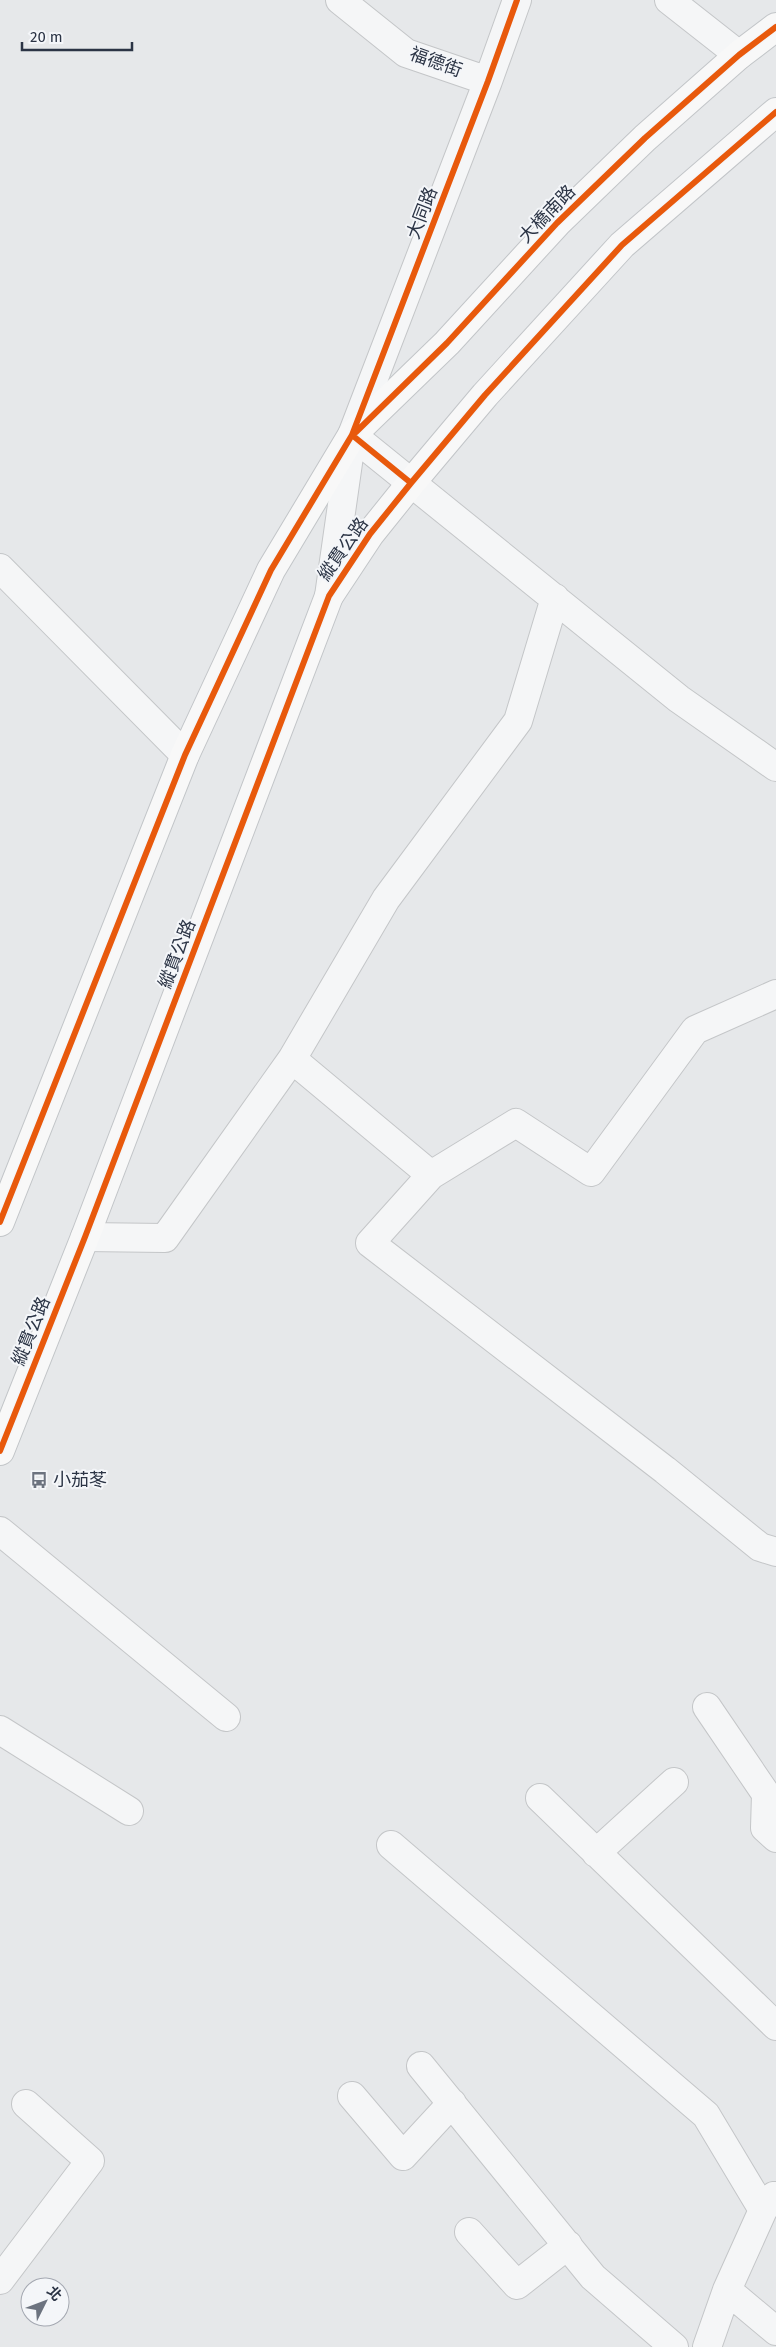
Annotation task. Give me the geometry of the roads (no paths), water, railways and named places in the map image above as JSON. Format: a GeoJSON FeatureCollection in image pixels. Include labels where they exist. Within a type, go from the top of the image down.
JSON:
{"type":"FeatureCollection","features":[{"type":"Feature","properties":{"kind":"main road","name":"大橋南路"},"geometry":{"type":"LineString","coordinates":[[352,435],[447,343],[557,223],[645,138],[739,55],[776,27]]}},
{"type":"Feature","properties":{"kind":"main road"},"geometry":{"type":"LineString","coordinates":[[411,483],[485,395],[622,245],[776,112]]}},
{"type":"Feature","properties":{"kind":"main road"},"geometry":{"type":"LineString","coordinates":[[0,1222],[185,754],[271,570],[352,435]]}},
{"type":"Feature","properties":{"kind":"main road","name":"縱貫公路"},"geometry":{"type":"LineString","coordinates":[[0,1451],[85,1237],[330,596],[370,534],[411,483]]}},
{"type":"Feature","properties":{"kind":"street","name":"福德街"},"geometry":{"type":"LineString","coordinates":[[340,0],[406,53],[488,81]]}},
{"type":"Feature","properties":{"kind":"street","name":"大同路"},"geometry":{"type":"LineString","coordinates":[[330,596],[352,435],[488,81],[517,0]]}},
{"type":"Feature","properties":{"kind":"street"},"geometry":{"type":"LineString","coordinates":[[669,0],[739,55]]}},
{"type":"Feature","properties":{"kind":"street"},"geometry":{"type":"LineString","coordinates":[[352,435],[679,699],[776,767]]}},
{"type":"Feature","properties":{"kind":"street"},"geometry":{"type":"LineString","coordinates":[[0,568],[185,754]]}},
{"type":"Feature","properties":{"kind":"street"},"geometry":{"type":"LineString","coordinates":[[85,1237],[165,1238],[292,1059],[386,899],[518,721],[555,598]]}},
{"type":"Feature","properties":{"kind":"street"},"geometry":{"type":"LineString","coordinates":[[776,994],[695,1030],[591,1172],[516,1123],[431,1175],[370,1243],[665,1470],[760,1547],[776,1552]]}},
{"type":"Feature","properties":{"kind":"street"},"geometry":{"type":"LineString","coordinates":[[292,1059],[431,1175]]}},
{"type":"Feature","properties":{"kind":"street"},"geometry":{"type":"LineString","coordinates":[[0,1531],[226,1717]]}},
{"type":"Feature","properties":{"kind":"street"},"geometry":{"type":"LineString","coordinates":[[707,1707],[766,1794],[765,1828],[776,1838]]}},
{"type":"Feature","properties":{"kind":"street"},"geometry":{"type":"LineString","coordinates":[[0,1730],[129,1811]]}},
{"type":"Feature","properties":{"kind":"street"},"geometry":{"type":"LineString","coordinates":[[596,1853],[674,1782]]}},
{"type":"Feature","properties":{"kind":"street"},"geometry":{"type":"LineString","coordinates":[[540,1798],[776,2026]]}},
{"type":"Feature","properties":{"kind":"street"},"geometry":{"type":"LineString","coordinates":[[391,1845],[706,2115],[769,2202],[728,2290],[707,2347]]}},
{"type":"Feature","properties":{"kind":"street"},"geometry":{"type":"LineString","coordinates":[[422,2066],[593,2277],[674,2347]]}},
{"type":"Feature","properties":{"kind":"street"},"geometry":{"type":"LineString","coordinates":[[352,2096],[403,2156],[452,2103]]}},
{"type":"Feature","properties":{"kind":"street"},"geometry":{"type":"LineString","coordinates":[[0,2280],[90,2161],[26,2104]]}},
{"type":"Feature","properties":{"kind":"street"},"geometry":{"type":"LineString","coordinates":[[469,2232],[517,2285],[568,2245]]}},
{"type":"Feature","properties":{"kind":"street"},"geometry":{"type":"LineString","coordinates":[[728,2290],[776,2331]]}},
{"type":"Feature","properties":{"kind":"place","name":"小茄苳"},"geometry":{"type":"Point","coordinates":[39,1480]}}]}
